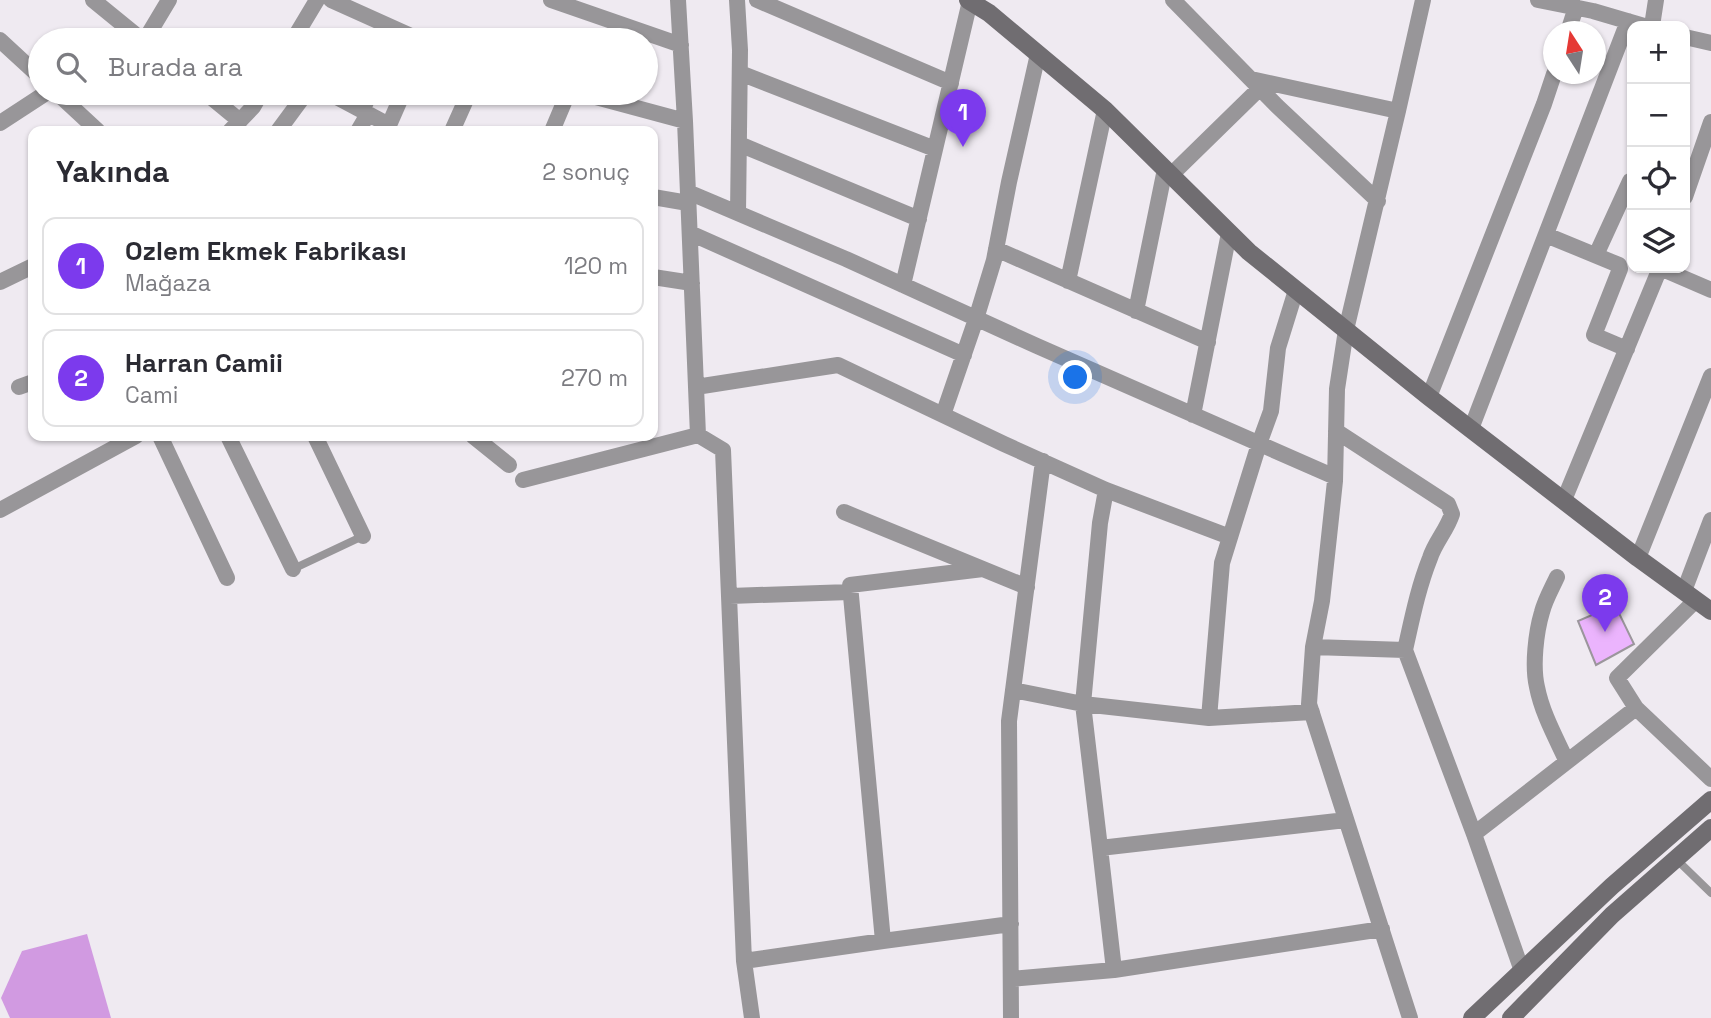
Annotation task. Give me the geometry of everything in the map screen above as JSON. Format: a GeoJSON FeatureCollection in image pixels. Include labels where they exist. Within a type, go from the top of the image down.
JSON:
{"type":"FeatureCollection","features":[{"type":"Feature","properties":{"kind":"main road"},"geometry":{"type":"LineString","coordinates":[[969,1],[989,13],[1105,110],[1249,252],[1429,397],[1697,601]]}},
{"type":"Feature","properties":{"kind":"main road"},"geometry":{"type":"LineString","coordinates":[[1472,1018],[1612,886],[1711,800]]}},
{"type":"Feature","properties":{"kind":"main road"},"geometry":{"type":"LineString","coordinates":[[1511,1018],[1612,915],[1711,828]]}},
{"type":"Feature","properties":{"kind":"street"},"geometry":{"type":"LineString","coordinates":[[93,0],[129,28]]}},
{"type":"Feature","properties":{"kind":"street"},"geometry":{"type":"LineString","coordinates":[[152,28],[169,0]]}},
{"type":"Feature","properties":{"kind":"street"},"geometry":{"type":"LineString","coordinates":[[300,28],[317,0]]}},
{"type":"Feature","properties":{"kind":"street"},"geometry":{"type":"LineString","coordinates":[[331,0],[383,28]]}},
{"type":"Feature","properties":{"kind":"street"},"geometry":{"type":"LineString","coordinates":[[551,0],[632,28]]}},
{"type":"Feature","properties":{"kind":"street"},"geometry":{"type":"LineString","coordinates":[[678,0],[698,435]]}},
{"type":"Feature","properties":{"kind":"street"},"geometry":{"type":"LineString","coordinates":[[737,0],[740,73],[738,213]]}},
{"type":"Feature","properties":{"kind":"street"},"geometry":{"type":"LineString","coordinates":[[757,0],[951,83]]}},
{"type":"Feature","properties":{"kind":"street"},"geometry":{"type":"LineString","coordinates":[[1173,0],[1378,201]]}},
{"type":"Feature","properties":{"kind":"street"},"geometry":{"type":"LineString","coordinates":[[1410,1018],[1309,704],[1313,647],[1322,601],[1335,477],[1337,389],[1346,331],[1423,0]]}},
{"type":"Feature","properties":{"kind":"street"},"geometry":{"type":"LineString","coordinates":[[1538,0],[1627,21]]}},
{"type":"Feature","properties":{"kind":"street"},"geometry":{"type":"LineString","coordinates":[[1653,21],[1656,0]]}},
{"type":"Feature","properties":{"kind":"street"},"geometry":{"type":"LineString","coordinates":[[903,285],[969,1]]}},
{"type":"Feature","properties":{"kind":"street"},"geometry":{"type":"LineString","coordinates":[[1572,21],[1576,7]]}},
{"type":"Feature","properties":{"kind":"street"},"geometry":{"type":"LineString","coordinates":[[658,37],[681,45]]}},
{"type":"Feature","properties":{"kind":"street"},"geometry":{"type":"LineString","coordinates":[[1690,38],[1711,43]]}},
{"type":"Feature","properties":{"kind":"street"},"geometry":{"type":"LineString","coordinates":[[0,40],[28,66]]}},
{"type":"Feature","properties":{"kind":"street"},"geometry":{"type":"LineString","coordinates":[[1471,429],[1546,235],[1627,45]]}},
{"type":"Feature","properties":{"kind":"street"},"geometry":{"type":"LineString","coordinates":[[943,415],[976,319],[996,249],[1038,54]]}},
{"type":"Feature","properties":{"kind":"street"},"geometry":{"type":"LineString","coordinates":[[740,73],[935,149]]}},
{"type":"Feature","properties":{"kind":"street"},"geometry":{"type":"LineString","coordinates":[[1256,84],[1398,111]]}},
{"type":"Feature","properties":{"kind":"street"},"geometry":{"type":"LineString","coordinates":[[1136,310],[1168,172],[1256,84]]}},
{"type":"Feature","properties":{"kind":"street"},"geometry":{"type":"LineString","coordinates":[[1429,397],[1551,84]]}},
{"type":"Feature","properties":{"kind":"street"},"geometry":{"type":"LineString","coordinates":[[0,123],[28,105]]}},
{"type":"Feature","properties":{"kind":"street"},"geometry":{"type":"LineString","coordinates":[[70,105],[93,126]]}},
{"type":"Feature","properties":{"kind":"street"},"geometry":{"type":"LineString","coordinates":[[217,105],[235,126],[254,105]]}},
{"type":"Feature","properties":{"kind":"street"},"geometry":{"type":"LineString","coordinates":[[282,126],[297,105]]}},
{"type":"Feature","properties":{"kind":"street"},"geometry":{"type":"LineString","coordinates":[[352,105],[387,126]]}},
{"type":"Feature","properties":{"kind":"street"},"geometry":{"type":"LineString","coordinates":[[360,126],[367,105]]}},
{"type":"Feature","properties":{"kind":"street"},"geometry":{"type":"LineString","coordinates":[[391,126],[399,105]]}},
{"type":"Feature","properties":{"kind":"street"},"geometry":{"type":"LineString","coordinates":[[454,126],[464,105]]}},
{"type":"Feature","properties":{"kind":"street"},"geometry":{"type":"LineString","coordinates":[[554,126],[563,105]]}},
{"type":"Feature","properties":{"kind":"street"},"geometry":{"type":"LineString","coordinates":[[626,105],[685,121]]}},
{"type":"Feature","properties":{"kind":"street"},"geometry":{"type":"LineString","coordinates":[[1068,281],[1105,110]]}},
{"type":"Feature","properties":{"kind":"street"},"geometry":{"type":"LineString","coordinates":[[1690,183],[1711,122]]}},
{"type":"Feature","properties":{"kind":"street"},"geometry":{"type":"LineString","coordinates":[[739,144],[919,219]]}},
{"type":"Feature","properties":{"kind":"street"},"geometry":{"type":"LineString","coordinates":[[1596,256],[1627,188]]}},
{"type":"Feature","properties":{"kind":"street"},"geometry":{"type":"LineString","coordinates":[[658,197],[688,197],[738,213],[1335,477]]}},
{"type":"Feature","properties":{"kind":"street"},"geometry":{"type":"LineString","coordinates":[[690,233],[964,355]]}},
{"type":"Feature","properties":{"kind":"street"},"geometry":{"type":"LineString","coordinates":[[1193,415],[1229,233]]}},
{"type":"Feature","properties":{"kind":"street"},"geometry":{"type":"LineString","coordinates":[[1546,235],[1619,265],[1620,269],[1594,335],[1627,349]]}},
{"type":"Feature","properties":{"kind":"street"},"geometry":{"type":"LineString","coordinates":[[996,249],[1208,342]]}},
{"type":"Feature","properties":{"kind":"street"},"geometry":{"type":"LineString","coordinates":[[0,282],[28,269]]}},
{"type":"Feature","properties":{"kind":"street"},"geometry":{"type":"LineString","coordinates":[[1564,500],[1658,273]]}},
{"type":"Feature","properties":{"kind":"street"},"geometry":{"type":"LineString","coordinates":[[1672,273],[1711,290]]}},
{"type":"Feature","properties":{"kind":"street"},"geometry":{"type":"LineString","coordinates":[[658,278],[692,283]]}},
{"type":"Feature","properties":{"kind":"street"},"geometry":{"type":"LineString","coordinates":[[1209,718],[1222,563],[1271,411],[1278,348],[1296,290]]}},
{"type":"Feature","properties":{"kind":"street"},"geometry":{"type":"LineString","coordinates":[[696,387],[838,365],[1106,490],[1230,537]]}},
{"type":"Feature","properties":{"kind":"street"},"geometry":{"type":"LineString","coordinates":[[1639,558],[1711,376]]}},
{"type":"Feature","properties":{"kind":"street"},"geometry":{"type":"LineString","coordinates":[[1336,431],[1448,505],[1452,514],[1450,523],[1431,555],[1421,583],[1405,650],[1522,971]]}},
{"type":"Feature","properties":{"kind":"street"},"geometry":{"type":"LineString","coordinates":[[523,480],[698,435],[723,450],[744,961],[752,1018]]}},
{"type":"Feature","properties":{"kind":"street"},"geometry":{"type":"LineString","coordinates":[[0,510],[127,441]]}},
{"type":"Feature","properties":{"kind":"street"},"geometry":{"type":"LineString","coordinates":[[162,441],[227,578]]}},
{"type":"Feature","properties":{"kind":"street"},"geometry":{"type":"LineString","coordinates":[[230,441],[293,569]]}},
{"type":"Feature","properties":{"kind":"street"},"geometry":{"type":"LineString","coordinates":[[317,441],[363,536]]}},
{"type":"Feature","properties":{"kind":"street"},"geometry":{"type":"LineString","coordinates":[[479,441],[509,465]]}},
{"type":"Feature","properties":{"kind":"street"},"geometry":{"type":"LineString","coordinates":[[1012,1018],[1009,721],[1043,461]]}},
{"type":"Feature","properties":{"kind":"street"},"geometry":{"type":"LineString","coordinates":[[1106,490],[1100,523],[1083,704],[1114,970]]}},
{"type":"Feature","properties":{"kind":"street"},"geometry":{"type":"LineString","coordinates":[[844,512],[1027,587]]}},
{"type":"Feature","properties":{"kind":"street"},"geometry":{"type":"LineString","coordinates":[[1711,520],[1697,601],[1617,678],[1636,708],[1711,779]]}},
{"type":"Feature","properties":{"kind":"street"},"geometry":{"type":"LineString","coordinates":[[883,941],[850,585],[983,569]]}},
{"type":"Feature","properties":{"kind":"street"},"geometry":{"type":"LineString","coordinates":[[1557,577],[1542,611],[1535,673],[1537,688],[1548,719],[1567,762]]}},
{"type":"Feature","properties":{"kind":"street"},"geometry":{"type":"LineString","coordinates":[[730,596],[850,592]]}},
{"type":"Feature","properties":{"kind":"street"},"geometry":{"type":"LineString","coordinates":[[1313,647],[1405,650]]}},
{"type":"Feature","properties":{"kind":"street"},"geometry":{"type":"LineString","coordinates":[[1013,690],[1083,704],[1209,718],[1312,712]]}},
{"type":"Feature","properties":{"kind":"street"},"geometry":{"type":"LineString","coordinates":[[1474,834],[1636,708]]}},
{"type":"Feature","properties":{"kind":"street"},"geometry":{"type":"LineString","coordinates":[[1100,848],[1346,820]]}},
{"type":"Feature","properties":{"kind":"street"},"geometry":{"type":"LineString","coordinates":[[744,961],[1010,924]]}},
{"type":"Feature","properties":{"kind":"street"},"geometry":{"type":"LineString","coordinates":[[1011,979],[1114,970],[1382,929]]}},
{"type":"Feature","properties":{"kind":"lane"},"geometry":{"type":"LineString","coordinates":[[293,569],[363,536]]}},
{"type":"Feature","properties":{"kind":"lane"},"geometry":{"type":"LineString","coordinates":[[1676,859],[1711,893]]}},
{"type":"Feature","properties":{"kind":"shaded area"},"geometry":{"type":"Polygon","coordinates":[[[87,934],[111,1018],[10,1018],[1,998],[22,951],[87,934]]]}},
{"type":"Feature","properties":{"kind":"building"},"geometry":{"type":"Polygon","coordinates":[[[1615,605],[1634,644],[1596,665],[1578,621],[1615,605]]]}},
{"type":"Feature","properties":{"kind":"place","name":"Ozlem Ekmek Fabrikası"},"geometry":{"type":"Point","coordinates":[963,147]}},
{"type":"Feature","properties":{"kind":"place","name":"Harran Camii"},"geometry":{"type":"Point","coordinates":[1605,632]}}]}
